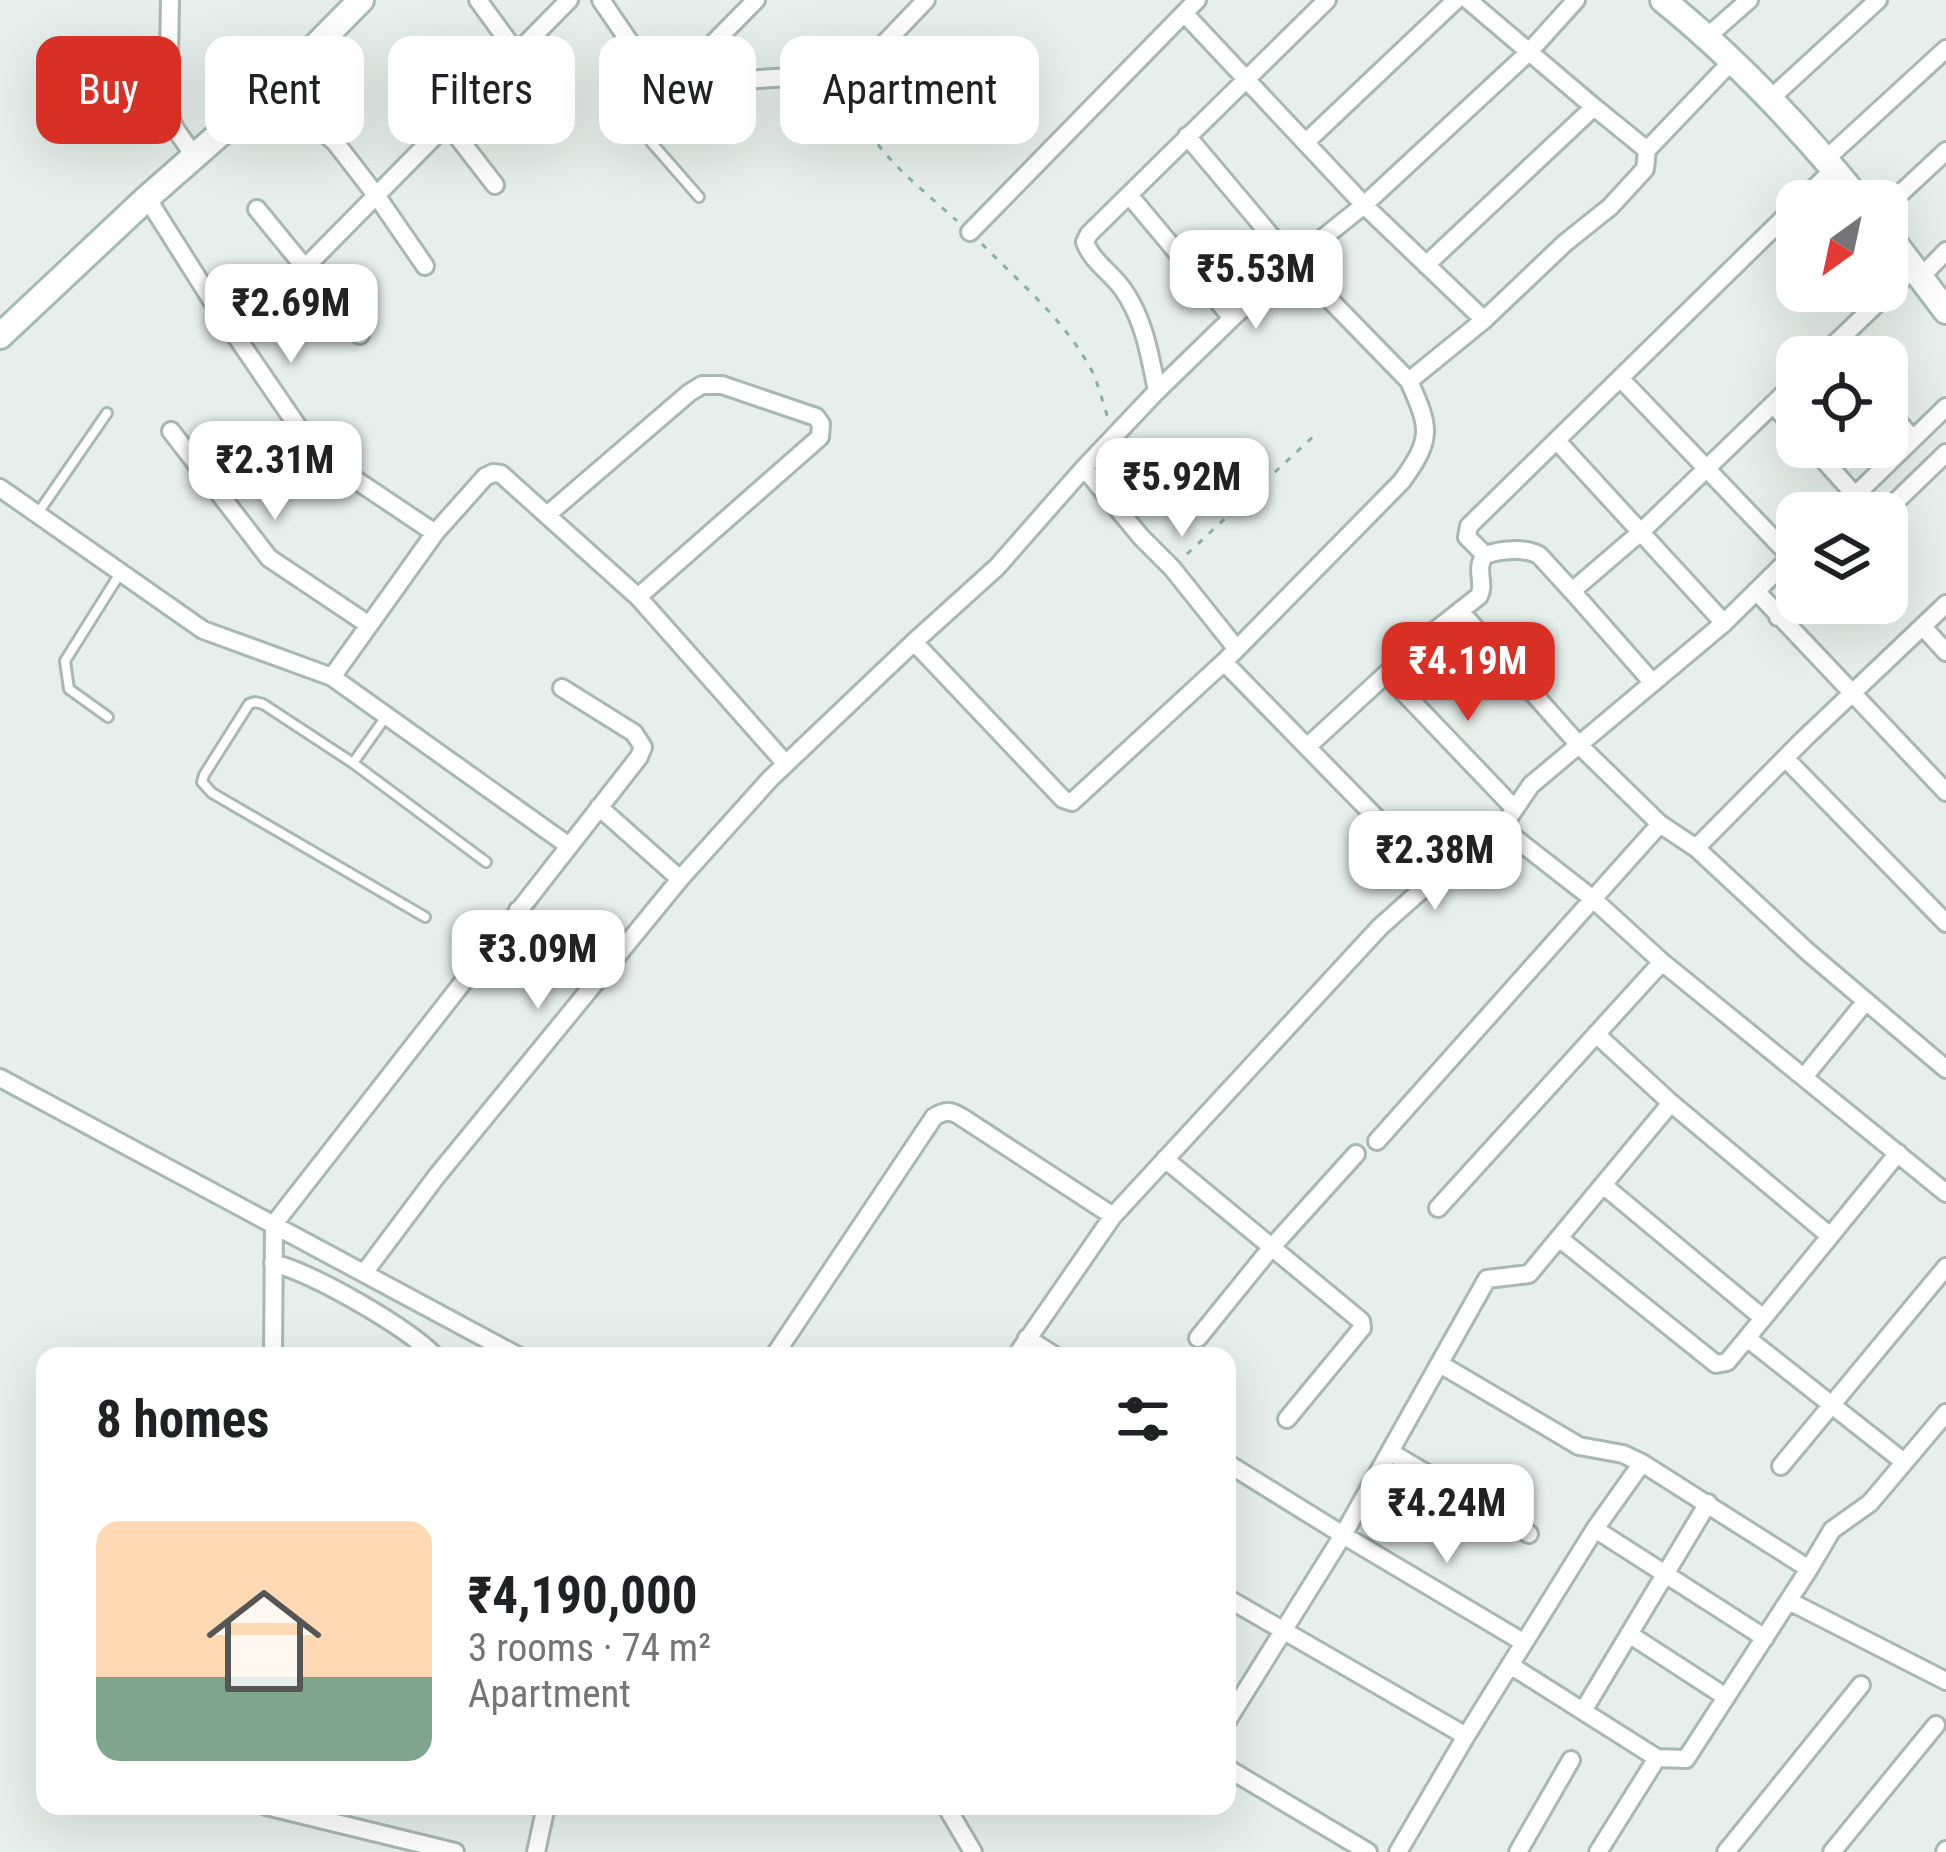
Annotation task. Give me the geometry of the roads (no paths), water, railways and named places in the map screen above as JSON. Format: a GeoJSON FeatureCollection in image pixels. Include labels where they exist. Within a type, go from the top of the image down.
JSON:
{"type":"FeatureCollection","features":[{"type":"Feature","properties":{"kind":"street"},"geometry":{"type":"LineString","coordinates":[[170,0],[168,110],[174,128],[195,157]]}},
{"type":"Feature","properties":{"kind":"street"},"geometry":{"type":"LineString","coordinates":[[325,36],[361,0]]}},
{"type":"Feature","properties":{"kind":"street"},"geometry":{"type":"LineString","coordinates":[[478,0],[504,36]]}},
{"type":"Feature","properties":{"kind":"street"},"geometry":{"type":"LineString","coordinates":[[532,36],[569,0]]}},
{"type":"Feature","properties":{"kind":"street"},"geometry":{"type":"LineString","coordinates":[[602,0],[626,36]]}},
{"type":"Feature","properties":{"kind":"street"},"geometry":{"type":"LineString","coordinates":[[720,36],[756,0]]}},
{"type":"Feature","properties":{"kind":"street"},"geometry":{"type":"LineString","coordinates":[[756,79],[856,73],[926,0]]}},
{"type":"Feature","properties":{"kind":"street"},"geometry":{"type":"LineString","coordinates":[[1157,392],[1136,312],[1123,289],[1085,247],[1088,234],[1327,0]]}},
{"type":"Feature","properties":{"kind":"street"},"geometry":{"type":"LineString","coordinates":[[1306,142],[1456,0]]}},
{"type":"Feature","properties":{"kind":"street"},"geometry":{"type":"LineString","coordinates":[[1468,0],[1647,150]]}},
{"type":"Feature","properties":{"kind":"street"},"geometry":{"type":"LineString","coordinates":[[364,1273],[680,879],[765,784],[997,567],[1114,436],[1232,318],[1364,206],[1528,52],[1576,0]]}},
{"type":"Feature","properties":{"kind":"street"},"geometry":{"type":"LineString","coordinates":[[1663,0],[1771,98],[1843,180]]}},
{"type":"Feature","properties":{"kind":"street"},"geometry":{"type":"LineString","coordinates":[[1708,36],[1749,0]]}},
{"type":"Feature","properties":{"kind":"street"},"geometry":{"type":"LineString","coordinates":[[1771,98],[1878,0]]}},
{"type":"Feature","properties":{"kind":"street"},"geometry":{"type":"LineString","coordinates":[[970,232],[1191,6],[1246,78],[1364,206],[1484,320]]}},
{"type":"Feature","properties":{"kind":"street"},"geometry":{"type":"LineString","coordinates":[[1817,180],[1946,49]]}},
{"type":"Feature","properties":{"kind":"street"},"geometry":{"type":"LineString","coordinates":[[1409,381],[1610,207],[1645,169],[1647,150],[1733,60]]}},
{"type":"Feature","properties":{"kind":"street"},"geometry":{"type":"LineString","coordinates":[[1426,265],[1594,107]]}},
{"type":"Feature","properties":{"kind":"street"},"geometry":{"type":"LineString","coordinates":[[914,642],[1063,799],[1072,802],[1230,655],[1402,481],[1419,457],[1426,436],[1424,414],[1409,381],[1293,262],[1187,136]]}},
{"type":"Feature","properties":{"kind":"street"},"geometry":{"type":"LineString","coordinates":[[0,336],[210,144]]}},
{"type":"Feature","properties":{"kind":"street"},"geometry":{"type":"LineString","coordinates":[[337,144],[424,266]]}},
{"type":"Feature","properties":{"kind":"street"},"geometry":{"type":"LineString","coordinates":[[280,293],[427,144]]}},
{"type":"Feature","properties":{"kind":"street"},"geometry":{"type":"LineString","coordinates":[[463,144],[496,185]]}},
{"type":"Feature","properties":{"kind":"street"},"geometry":{"type":"LineString","coordinates":[[1908,186],[1946,151]]}},
{"type":"Feature","properties":{"kind":"street"},"geometry":{"type":"LineString","coordinates":[[150,196],[216,307],[304,437],[329,462],[435,533]]}},
{"type":"Feature","properties":{"kind":"street"},"geometry":{"type":"LineString","coordinates":[[1129,196],[1232,318]]}},
{"type":"Feature","properties":{"kind":"street"},"geometry":{"type":"LineString","coordinates":[[257,209],[360,335]]}},
{"type":"Feature","properties":{"kind":"street"},"geometry":{"type":"LineString","coordinates":[[1485,555],[1467,537],[1469,526],[1776,225]]}},
{"type":"Feature","properties":{"kind":"street"},"geometry":{"type":"LineString","coordinates":[[1849,336],[1946,251]]}},
{"type":"Feature","properties":{"kind":"street"},"geometry":{"type":"LineString","coordinates":[[1908,260],[1946,311]]}},
{"type":"Feature","properties":{"kind":"street"},"geometry":{"type":"LineString","coordinates":[[1620,378],[1776,536]]}},
{"type":"Feature","properties":{"kind":"street"},"geometry":{"type":"LineString","coordinates":[[547,515],[702,385],[722,385],[816,417],[820,437],[638,597]]}},
{"type":"Feature","properties":{"kind":"street"},"geometry":{"type":"LineString","coordinates":[[1572,591],[1642,531],[1776,401]]}},
{"type":"Feature","properties":{"kind":"street"},"geometry":{"type":"LineString","coordinates":[[1773,404],[1776,407]]}},
{"type":"Feature","properties":{"kind":"street"},"geometry":{"type":"LineString","coordinates":[[1858,492],[1946,407]]}},
{"type":"Feature","properties":{"kind":"street"},"geometry":{"type":"LineString","coordinates":[[172,430],[269,558],[369,625]]}},
{"type":"Feature","properties":{"kind":"street"},"geometry":{"type":"LineString","coordinates":[[1908,433],[1913,439]]}},
{"type":"Feature","properties":{"kind":"street"},"geometry":{"type":"LineString","coordinates":[[1558,442],[1724,623]]}},
{"type":"Feature","properties":{"kind":"street"},"geometry":{"type":"LineString","coordinates":[[1906,492],[1946,453]]}},
{"type":"Feature","properties":{"kind":"street"},"geometry":{"type":"LineString","coordinates":[[1084,468],[1172,568],[1230,655],[1307,747],[1435,878]]}},
{"type":"Feature","properties":{"kind":"street"},"geometry":{"type":"LineString","coordinates":[[1831,468],[1852,492]]}},
{"type":"Feature","properties":{"kind":"street"},"geometry":{"type":"LineString","coordinates":[[332,677],[435,533],[485,477],[501,474],[638,597],[787,764]]}},
{"type":"Feature","properties":{"kind":"street"},"geometry":{"type":"LineString","coordinates":[[0,488],[203,630],[332,677],[569,846]]}},
{"type":"Feature","properties":{"kind":"street"},"geometry":{"type":"LineString","coordinates":[[1307,747],[1422,640],[1481,593],[1479,564],[1485,555],[1498,551],[1539,555],[1653,682]]}},
{"type":"Feature","properties":{"kind":"street"},"geometry":{"type":"LineString","coordinates":[[1022,1347],[1114,1216],[1380,927],[1435,878],[1464,867],[1491,844],[1531,785],[1724,623],[1776,572]]}},
{"type":"Feature","properties":{"kind":"street"},"geometry":{"type":"LineString","coordinates":[[1756,591],[1776,614]]}},
{"type":"Feature","properties":{"kind":"street"},"geometry":{"type":"LineString","coordinates":[[1696,848],[1946,604]]}},
{"type":"Feature","properties":{"kind":"street"},"geometry":{"type":"LineString","coordinates":[[1460,611],[1579,745],[1660,824],[1696,848],[1946,1069]]}},
{"type":"Feature","properties":{"kind":"street"},"geometry":{"type":"LineString","coordinates":[[1786,624],[1946,792]]}},
{"type":"Feature","properties":{"kind":"street"},"geometry":{"type":"LineString","coordinates":[[1923,627],[1946,652]]}},
{"type":"Feature","properties":{"kind":"street"},"geometry":{"type":"LineString","coordinates":[[1386,674],[1515,808]]}},
{"type":"Feature","properties":{"kind":"street"},"geometry":{"type":"LineString","coordinates":[[273,1347],[274,1224],[639,757],[643,747],[634,733],[562,688]]}},
{"type":"Feature","properties":{"kind":"street"},"geometry":{"type":"LineString","coordinates":[[1785,758],[1946,923]]}},
{"type":"Feature","properties":{"kind":"street"},"geometry":{"type":"LineString","coordinates":[[599,807],[680,879]]}},
{"type":"Feature","properties":{"kind":"street"},"geometry":{"type":"LineString","coordinates":[[1377,1141],[1660,824]]}},
{"type":"Feature","properties":{"kind":"street"},"geometry":{"type":"LineString","coordinates":[[1502,828],[1946,1192]]}},
{"type":"Feature","properties":{"kind":"street"},"geometry":{"type":"LineString","coordinates":[[518,910],[596,982]]}},
{"type":"Feature","properties":{"kind":"street"},"geometry":{"type":"LineString","coordinates":[[1438,1208],[1662,962]]}},
{"type":"Feature","properties":{"kind":"street"},"geometry":{"type":"LineString","coordinates":[[1804,1077],[1866,1001]]}},
{"type":"Feature","properties":{"kind":"street"},"geometry":{"type":"LineString","coordinates":[[1596,1034],[1830,1237]]}},
{"type":"Feature","properties":{"kind":"street"},"geometry":{"type":"LineString","coordinates":[[0,1078],[501,1347]]}},
{"type":"Feature","properties":{"kind":"street"},"geometry":{"type":"LineString","coordinates":[[1236,1706],[1343,1535],[1487,1280],[1529,1274],[1671,1102]]}},
{"type":"Feature","properties":{"kind":"street"},"geometry":{"type":"LineString","coordinates":[[780,1347],[934,1117],[944,1111],[963,1118],[1114,1216]]}},
{"type":"Feature","properties":{"kind":"street"},"geometry":{"type":"LineString","coordinates":[[1198,1338],[1356,1154]]}},
{"type":"Feature","properties":{"kind":"street"},"geometry":{"type":"LineString","coordinates":[[1559,1238],[1716,1364],[1727,1362],[1898,1154]]}},
{"type":"Feature","properties":{"kind":"street"},"geometry":{"type":"LineString","coordinates":[[1165,1159],[1362,1324],[1287,1419]]}},
{"type":"Feature","properties":{"kind":"street"},"geometry":{"type":"LineString","coordinates":[[1603,1185],[1763,1318]]}},
{"type":"Feature","properties":{"kind":"street"},"geometry":{"type":"LineString","coordinates":[[273,1263],[316,1280],[426,1347]]}},
{"type":"Feature","properties":{"kind":"street"},"geometry":{"type":"LineString","coordinates":[[1781,1466],[1946,1267]]}},
{"type":"Feature","properties":{"kind":"street"},"geometry":{"type":"LineString","coordinates":[[1027,1338],[1041,1347]]}},
{"type":"Feature","properties":{"kind":"street"},"geometry":{"type":"LineString","coordinates":[[1747,1338],[1904,1462]]}},
{"type":"Feature","properties":{"kind":"street"},"geometry":{"type":"LineString","coordinates":[[1440,1364],[1583,1448],[1642,1462],[1809,1569]]}},
{"type":"Feature","properties":{"kind":"street"},"geometry":{"type":"LineString","coordinates":[[1510,1665],[1657,1758],[1686,1759],[1832,1530],[1870,1503],[1946,1413]]}},
{"type":"Feature","properties":{"kind":"street"},"geometry":{"type":"LineString","coordinates":[[1390,1452],[1529,1534]]}},
{"type":"Feature","properties":{"kind":"street"},"geometry":{"type":"LineString","coordinates":[[1398,1852],[1523,1642],[1642,1462]]}},
{"type":"Feature","properties":{"kind":"street"},"geometry":{"type":"LineString","coordinates":[[1236,1469],[1523,1642]]}},
{"type":"Feature","properties":{"kind":"street"},"geometry":{"type":"LineString","coordinates":[[1583,1711],[1708,1503]]}},
{"type":"Feature","properties":{"kind":"street"},"geometry":{"type":"LineString","coordinates":[[1594,1529],[1765,1638]]}},
{"type":"Feature","properties":{"kind":"street"},"geometry":{"type":"LineString","coordinates":[[1789,1601],[1946,1681]]}},
{"type":"Feature","properties":{"kind":"street"},"geometry":{"type":"LineString","coordinates":[[1236,1603],[1466,1736]]}},
{"type":"Feature","properties":{"kind":"street"},"geometry":{"type":"LineString","coordinates":[[1629,1634],[1726,1697]]}},
{"type":"Feature","properties":{"kind":"street"},"geometry":{"type":"LineString","coordinates":[[1726,1852],[1861,1685]]}},
{"type":"Feature","properties":{"kind":"street"},"geometry":{"type":"LineString","coordinates":[[1832,1852],[1936,1725]]}},
{"type":"Feature","properties":{"kind":"street"},"geometry":{"type":"LineString","coordinates":[[1598,1852],[1657,1758]]}},
{"type":"Feature","properties":{"kind":"street"},"geometry":{"type":"LineString","coordinates":[[1518,1852],[1571,1760]]}},
{"type":"Feature","properties":{"kind":"street"},"geometry":{"type":"LineString","coordinates":[[1236,1773],[1369,1852]]}},
{"type":"Feature","properties":{"kind":"street"},"geometry":{"type":"LineString","coordinates":[[303,1815],[455,1852]]}},
{"type":"Feature","properties":{"kind":"street"},"geometry":{"type":"LineString","coordinates":[[536,1852],[544,1815]]}},
{"type":"Feature","properties":{"kind":"street"},"geometry":{"type":"LineString","coordinates":[[951,1815],[973,1852]]}},
{"type":"Feature","properties":{"kind":"lane"},"geometry":{"type":"LineString","coordinates":[[653,144],[699,197]]}},
{"type":"Feature","properties":{"kind":"lane"},"geometry":{"type":"LineString","coordinates":[[37,514],[106,413]]}},
{"type":"Feature","properties":{"kind":"lane"},"geometry":{"type":"LineString","coordinates":[[108,717],[69,689],[65,661],[121,573]]}},
{"type":"Feature","properties":{"kind":"lane"},"geometry":{"type":"LineString","coordinates":[[424,916],[212,793],[202,782],[249,704],[263,704],[353,763],[486,862]]}},
{"type":"Feature","properties":{"kind":"lane"},"geometry":{"type":"LineString","coordinates":[[353,763],[387,716]]}}]}
